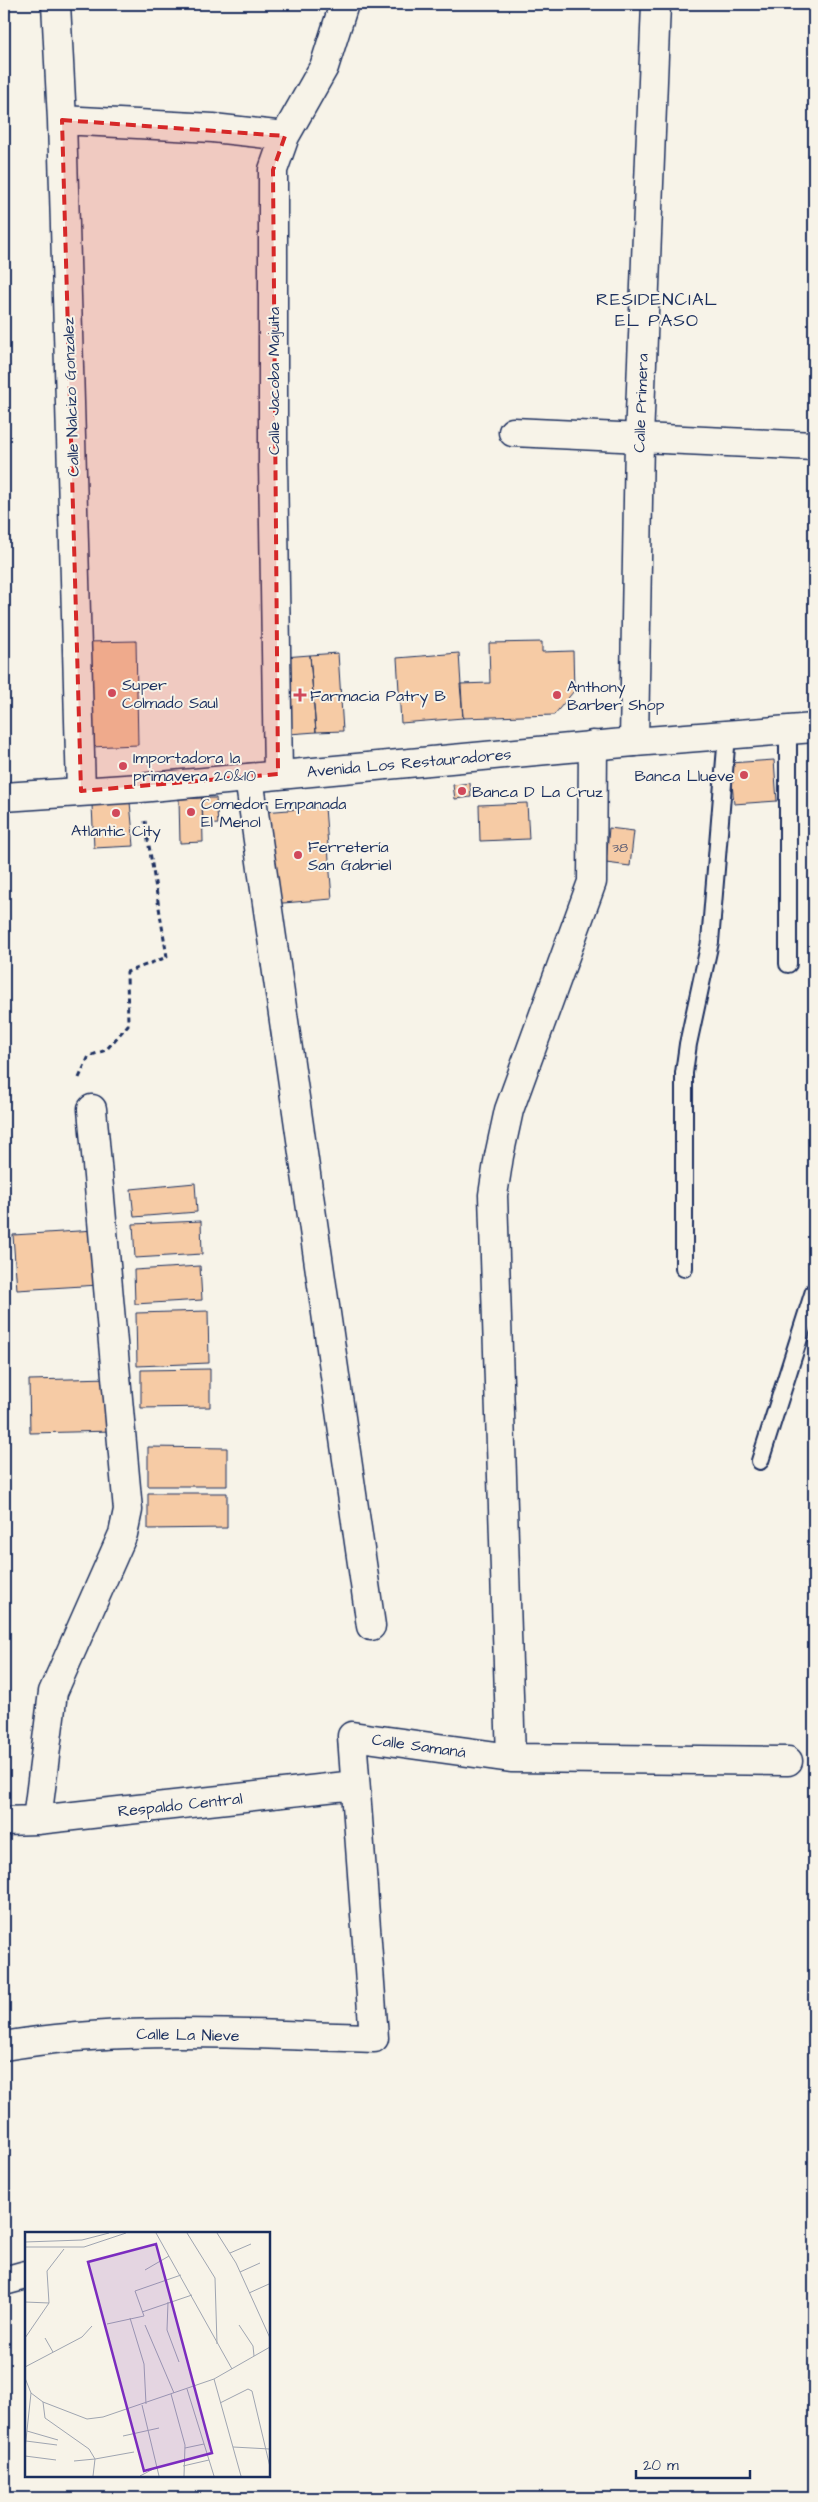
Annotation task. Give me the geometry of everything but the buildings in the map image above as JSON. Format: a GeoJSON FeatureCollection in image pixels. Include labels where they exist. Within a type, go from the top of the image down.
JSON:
{"type":"FeatureCollection","features":[{"type":"Feature","properties":{"kind":"street","name":"Calle Nalcizo Gonzalez"},"geometry":{"type":"LineString","coordinates":[[56,4],[62,120],[81,791]]}},
{"type":"Feature","properties":{"kind":"street","name":"Calle Jacoba Majuita"},"geometry":{"type":"LineString","coordinates":[[278,774],[273,462],[273,170],[285,136],[324,67],[344,4]]}},
{"type":"Feature","properties":{"kind":"street","name":"Calle Primera"},"geometry":{"type":"LineString","coordinates":[[634,742],[639,439],[656,4]]}},
{"type":"Feature","properties":{"kind":"street"},"geometry":{"type":"LineString","coordinates":[[62,120],[213,128],[285,136]]}},
{"type":"Feature","properties":{"kind":"street"},"geometry":{"type":"LineString","coordinates":[[513,432],[814,446]]}},
{"type":"Feature","properties":{"kind":"street","name":"Avenida Los Restauradores"},"geometry":{"type":"LineString","coordinates":[[4,797],[140,788],[634,742],[801,729]]}},
{"type":"Feature","properties":{"kind":"street"},"geometry":{"type":"LineString","coordinates":[[511,1758],[493,1195],[499,1156],[510,1110],[592,882],[594,746]]}},
{"type":"Feature","properties":{"kind":"street"},"geometry":{"type":"LineString","coordinates":[[249,778],[371,1626]]}},
{"type":"Feature","properties":{"kind":"street"},"geometry":{"type":"LineString","coordinates":[[37,1820],[53,1692],[123,1534],[128,1510],[92,1109]]}},
{"type":"Feature","properties":{"kind":"street","name":"Calle Samaná"},"geometry":{"type":"LineString","coordinates":[[374,2038],[352,1736],[511,1758],[788,1761]]}},
{"type":"Feature","properties":{"kind":"street","name":"Respaldo Central"},"geometry":{"type":"LineString","coordinates":[[4,1821],[37,1820],[355,1786]]}},
{"type":"Feature","properties":{"kind":"street","name":"Calle La Nieve"},"geometry":{"type":"LineString","coordinates":[[4,2046],[85,2035],[138,2033],[374,2038]]}},
{"type":"Feature","properties":{"kind":"street"},"geometry":{"type":"LineString","coordinates":[[4,2281],[25,2275]]}},
{"type":"Feature","properties":{"kind":"lane"},"geometry":{"type":"LineString","coordinates":[[788,964],[801,729]]}},
{"type":"Feature","properties":{"kind":"lane"},"geometry":{"type":"LineString","coordinates":[[684,1268],[684,1073],[688,1044],[710,942],[727,735]]}},
{"type":"Feature","properties":{"kind":"lane"},"geometry":{"type":"LineString","coordinates":[[760,1461],[814,1291]]}},
{"type":"Feature","properties":{"kind":"path"},"geometry":{"type":"LineString","coordinates":[[92,1109],[79,1077],[89,1056],[106,1050],[128,1024],[127,972],[167,957],[140,788]]}},
{"type":"Feature","properties":{"kind":"highlighted area"},"geometry":{"type":"Polygon","coordinates":[[[62,120],[285,136],[273,170],[278,774],[81,791],[62,120]]]}},
{"type":"Feature","properties":{"kind":"place","name":"Super Colmado Saul"},"geometry":{"type":"Point","coordinates":[112,693]}},
{"type":"Feature","properties":{"kind":"place","name":"Farmacia Patry B"},"geometry":{"type":"Point","coordinates":[300,695]}},
{"type":"Feature","properties":{"kind":"place","name":"Anthony Barber Shop"},"geometry":{"type":"Point","coordinates":[557,695]}},
{"type":"Feature","properties":{"kind":"place","name":"Importadora la primavera 20&10"},"geometry":{"type":"Point","coordinates":[123,766]}},
{"type":"Feature","properties":{"kind":"place","name":"Banca Llueve"},"geometry":{"type":"Point","coordinates":[744,775]}},
{"type":"Feature","properties":{"kind":"place","name":"Banca D La Cruz"},"geometry":{"type":"Point","coordinates":[462,791]}},
{"type":"Feature","properties":{"kind":"place","name":"Comedor Empanada El Menol"},"geometry":{"type":"Point","coordinates":[191,812]}},
{"type":"Feature","properties":{"kind":"place","name":"Atlantic City"},"geometry":{"type":"Point","coordinates":[116,813]}},
{"type":"Feature","properties":{"kind":"place","name":"Ferretería San Gabriel"},"geometry":{"type":"Point","coordinates":[298,855]}},
{"type":"Feature","properties":{"kind":"district","name":"RESIDENCIAL EL PASO"},"geometry":{"type":"Point","coordinates":[657,309]}}]}
